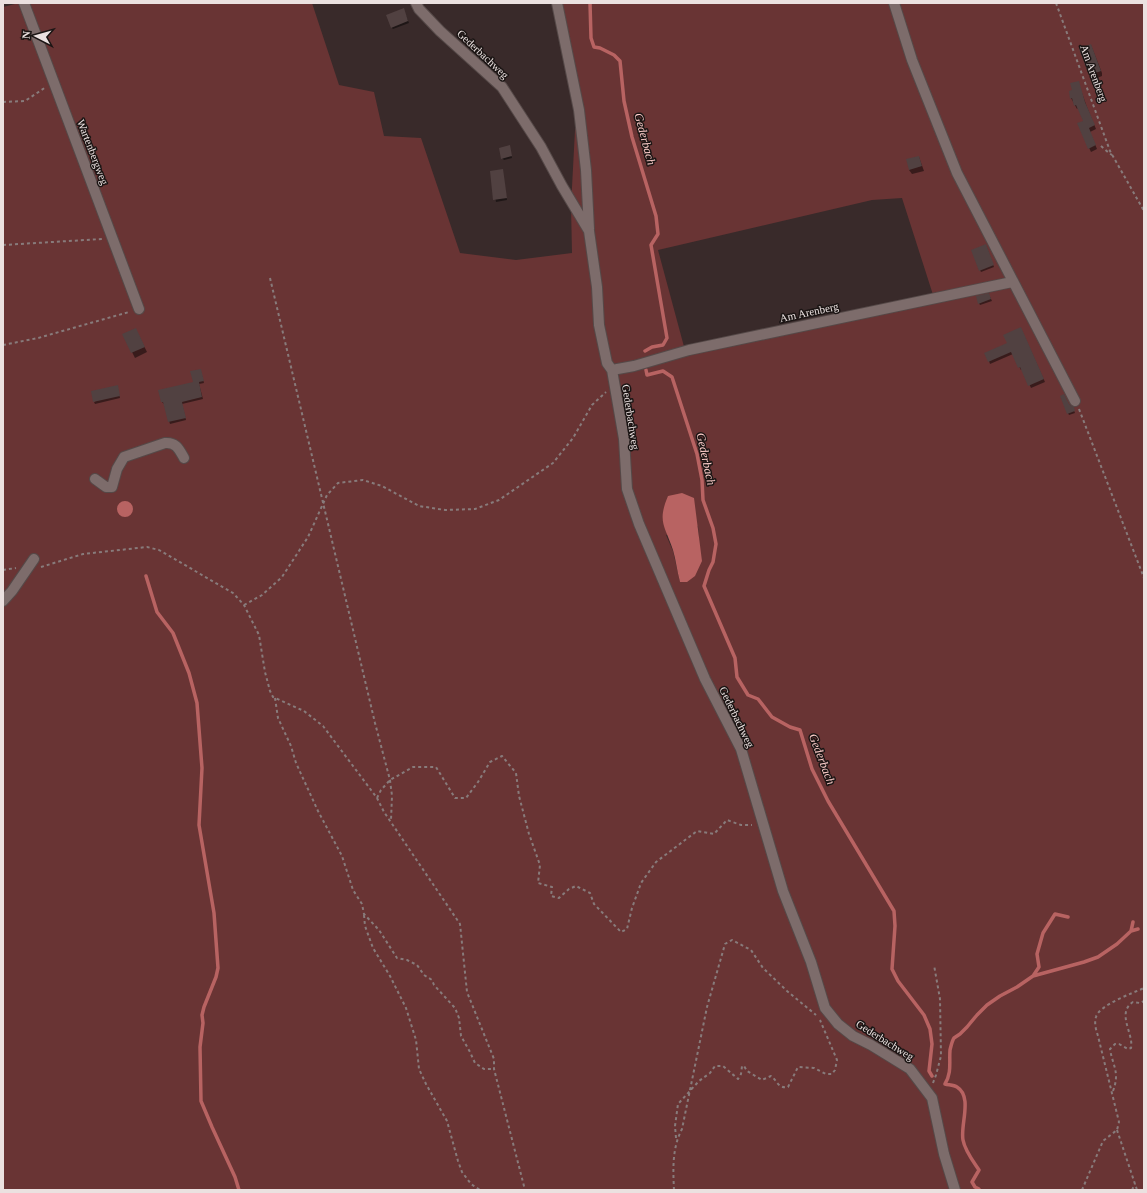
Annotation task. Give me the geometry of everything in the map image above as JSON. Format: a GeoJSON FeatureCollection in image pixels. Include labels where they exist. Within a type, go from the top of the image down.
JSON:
{"type":"FeatureCollection","features":[{"type":"Feature","properties":{"kind":"street","name":"Wartenbergweg"},"geometry":{"type":"LineString","coordinates":[[24,3],[139,309]]}},
{"type":"Feature","properties":{"kind":"street","name":"Gederbachweg"},"geometry":{"type":"LineString","coordinates":[[416,3],[440,31],[502,87],[541,147],[589,231]]}},
{"type":"Feature","properties":{"kind":"street","name":"Gederbachweg"},"geometry":{"type":"LineString","coordinates":[[557,3],[579,110],[586,170],[589,231],[597,287],[600,325],[607,363],[612,370],[624,438],[627,489],[639,524],[705,679],[741,749],[783,891],[811,962],[825,1008],[838,1024],[853,1036],[871,1045],[910,1069],[932,1098],[944,1154],[955,1190]]}},
{"type":"Feature","properties":{"kind":"street"},"geometry":{"type":"LineString","coordinates":[[894,3],[912,60],[957,173],[995,245],[1012,282],[1075,400]]}},
{"type":"Feature","properties":{"kind":"street","name":"Am Arenberg"},"geometry":{"type":"LineString","coordinates":[[612,370],[634,366],[689,350],[1012,282]]}},
{"type":"Feature","properties":{"kind":"street"},"geometry":{"type":"LineString","coordinates":[[95,479],[106,487],[112,487],[117,470],[124,457],[165,443],[170,442],[176,445],[184,458]]}},
{"type":"Feature","properties":{"kind":"street"},"geometry":{"type":"LineString","coordinates":[[3,601],[32,564]]}},
{"type":"Feature","properties":{"kind":"path","name":"Am Arenberg"},"geometry":{"type":"LineString","coordinates":[[1056,3],[1110,151],[1144,212]]}},
{"type":"Feature","properties":{"kind":"path"},"geometry":{"type":"LineString","coordinates":[[3,102],[26,101],[54,82]]}},
{"type":"Feature","properties":{"kind":"path"},"geometry":{"type":"LineString","coordinates":[[1100,146],[1108,154],[1112,155]]}},
{"type":"Feature","properties":{"kind":"path"},"geometry":{"type":"LineString","coordinates":[[3,245],[113,238]]}},
{"type":"Feature","properties":{"kind":"path"},"geometry":{"type":"LineString","coordinates":[[270,278],[375,723],[390,780],[392,796],[390,821]]}},
{"type":"Feature","properties":{"kind":"path"},"geometry":{"type":"LineString","coordinates":[[3,345],[38,338],[139,309]]}},
{"type":"Feature","properties":{"kind":"path"},"geometry":{"type":"LineString","coordinates":[[244,605],[262,595],[282,577],[308,537],[323,502],[338,483],[363,480],[382,486],[419,506],[445,510],[474,510],[499,500],[553,463],[573,438],[592,405],[614,384]]}},
{"type":"Feature","properties":{"kind":"path"},"geometry":{"type":"LineString","coordinates":[[1075,400],[1144,578]]}},
{"type":"Feature","properties":{"kind":"path"},"geometry":{"type":"LineString","coordinates":[[32,564],[34,569],[83,554],[147,547],[159,550],[220,584],[232,592],[244,605],[259,635],[265,672],[270,691],[275,698],[278,718],[318,811],[342,856],[353,890],[362,904],[366,926],[373,948],[390,976],[406,1008],[416,1040],[419,1069],[447,1121],[462,1172],[472,1184],[480,1190]]}},
{"type":"Feature","properties":{"kind":"path"},"geometry":{"type":"LineString","coordinates":[[275,698],[304,711],[323,726],[377,798],[390,821],[460,924],[467,992],[494,1059],[494,1069],[525,1190]]}},
{"type":"Feature","properties":{"kind":"path"},"geometry":{"type":"LineString","coordinates":[[377,798],[381,790],[390,780],[413,767],[436,767],[455,798],[466,798],[490,762],[502,756],[516,773],[519,796],[529,834],[540,865],[538,883],[552,887],[552,896],[559,898],[569,889],[576,886],[590,893],[594,904],[621,932],[627,929],[640,883],[656,862],[697,831],[714,834],[727,820],[741,825],[764,825]]}},
{"type":"Feature","properties":{"kind":"path"},"geometry":{"type":"LineString","coordinates":[[364,914],[379,930],[397,958],[407,960],[417,965],[424,975],[432,980],[434,986],[455,1008],[459,1018],[461,1036],[475,1063],[484,1069],[494,1069]]}},
{"type":"Feature","properties":{"kind":"path"},"geometry":{"type":"LineString","coordinates":[[674,1190],[673,1164],[678,1104],[688,1094],[699,1081],[710,1073],[715,1066],[723,1066],[738,1079],[741,1074],[742,1066],[744,1066],[747,1070],[762,1080],[771,1076],[781,1087],[784,1088],[788,1087],[790,1084],[798,1067],[814,1068],[826,1074],[832,1074],[835,1070],[836,1060],[819,1017],[787,991],[763,968],[751,950],[732,940],[726,944],[715,978],[707,1007],[688,1094],[682,1129],[676,1140]]}},
{"type":"Feature","properties":{"kind":"path"},"geometry":{"type":"LineString","coordinates":[[927,1093],[936,1075],[940,1056],[940,999],[934,965]]}},
{"type":"Feature","properties":{"kind":"path"},"geometry":{"type":"LineString","coordinates":[[1138,1190],[1117,1130],[1119,1122],[1095,1025],[1098,1012],[1111,1003],[1144,988]]}},
{"type":"Feature","properties":{"kind":"path"},"geometry":{"type":"LineString","coordinates":[[1112,1092],[1116,1083],[1116,1070],[1110,1049],[1115,1044],[1119,1044],[1128,1049],[1132,1048],[1132,1041],[1126,1021],[1127,1008],[1133,1002],[1140,1003],[1144,1001]]}},
{"type":"Feature","properties":{"kind":"path"},"geometry":{"type":"LineString","coordinates":[[1082,1190],[1103,1141],[1117,1130]]}},
{"type":"Feature","properties":{"kind":"path"},"geometry":{"type":"LineString","coordinates":[[1132,1190],[1135,1182]]}},
{"type":"Feature","properties":{"kind":"shaded area"},"geometry":{"type":"Polygon","coordinates":[[[19,3],[312,3],[339,85],[374,92],[384,136],[421,138],[460,253],[516,260],[572,253],[571,206],[576,111],[554,3],[1144,3],[1144,1190],[3,1190],[3,7],[19,3]],[[902,198],[872,200],[658,250],[686,354],[935,301],[902,198]],[[698,526],[666,535],[673,551],[680,582],[699,539],[698,526]]]}},
{"type":"Feature","properties":{"kind":"shaded area"},"geometry":{"type":"Polygon","coordinates":[[[682,493],[694,498],[702,561],[695,576],[687,582],[680,582],[674,554],[663,524],[663,512],[668,496],[682,493]]]}},
{"type":"Feature","properties":{"kind":"shaded area"},"geometry":{"type":"Polygon","coordinates":[[[125,501],[131,503],[133,509],[131,515],[125,517],[119,515],[117,509],[119,503],[125,501]]]}},
{"type":"Feature","properties":{"kind":"building"},"geometry":{"type":"Polygon","coordinates":[[[404,8],[408,21],[391,28],[386,15],[404,8]]]}},
{"type":"Feature","properties":{"kind":"building"},"geometry":{"type":"Polygon","coordinates":[[[1091,44],[1101,71],[1089,75],[1079,49],[1091,44]]]}},
{"type":"Feature","properties":{"kind":"building"},"geometry":{"type":"Polygon","coordinates":[[[1079,81],[1085,102],[1095,125],[1089,128],[1096,145],[1088,149],[1077,123],[1083,121],[1076,105],[1074,106],[1072,98],[1070,99],[1069,91],[1072,90],[1070,83],[1079,81]]]}},
{"type":"Feature","properties":{"kind":"building"},"geometry":{"type":"Polygon","coordinates":[[[510,145],[512,156],[501,159],[499,148],[510,145]]]}},
{"type":"Feature","properties":{"kind":"building"},"geometry":{"type":"Polygon","coordinates":[[[919,156],[922,166],[909,170],[906,159],[919,156]]]}},
{"type":"Feature","properties":{"kind":"building"},"geometry":{"type":"Polygon","coordinates":[[[503,169],[507,198],[493,200],[490,171],[503,169]]]}},
{"type":"Feature","properties":{"kind":"building"},"geometry":{"type":"Polygon","coordinates":[[[986,244],[994,265],[979,271],[971,250],[986,244]]]}},
{"type":"Feature","properties":{"kind":"building"},"geometry":{"type":"Polygon","coordinates":[[[989,293],[991,299],[978,304],[976,296],[989,293]]]}},
{"type":"Feature","properties":{"kind":"building"},"geometry":{"type":"Polygon","coordinates":[[[1021,327],[1044,379],[1028,386],[1020,367],[1018,368],[1011,352],[988,362],[984,353],[1007,343],[1003,335],[1021,327]]]}},
{"type":"Feature","properties":{"kind":"building"},"geometry":{"type":"Polygon","coordinates":[[[136,328],[145,347],[131,353],[122,334],[136,328]]]}},
{"type":"Feature","properties":{"kind":"building"},"geometry":{"type":"Polygon","coordinates":[[[201,369],[204,381],[199,382],[202,397],[182,402],[186,418],[168,422],[158,390],[193,382],[190,371],[201,369]]]}},
{"type":"Feature","properties":{"kind":"building"},"geometry":{"type":"Polygon","coordinates":[[[118,385],[120,396],[93,402],[91,391],[118,385]]]}},
{"type":"Feature","properties":{"kind":"building"},"geometry":{"type":"Polygon","coordinates":[[[1064,394],[1069,404],[1074,407],[1075,411],[1067,414],[1060,396],[1064,394]]]}},
{"type":"Feature","properties":{"kind":"waterway","name":"Gederbach"},"geometry":{"type":"LineString","coordinates":[[590,3],[591,38],[594,47],[600,48],[614,55],[620,61],[624,101],[632,137],[656,216],[658,234],[651,245],[667,338],[663,345],[652,347],[645,351]]}},
{"type":"Feature","properties":{"kind":"waterway","name":"Gederbach"},"geometry":{"type":"LineString","coordinates":[[646,370],[647,375],[663,371],[672,377],[697,454],[702,480],[703,500],[713,528],[716,544],[713,562],[704,586],[735,658],[737,677],[748,695],[758,699],[772,717],[790,727],[800,730],[812,769],[828,801],[894,911],[895,926],[892,969],[898,981],[924,1015],[930,1029],[932,1044],[929,1071],[932,1076]]}},
{"type":"Feature","properties":{"kind":"waterway"},"geometry":{"type":"LineString","coordinates":[[146,576],[157,612],[173,633],[189,673],[197,703],[202,768],[199,825],[214,913],[218,968],[202,1015],[203,1023],[200,1047],[201,1101],[235,1177],[239,1190]]}},
{"type":"Feature","properties":{"kind":"waterway"},"geometry":{"type":"LineString","coordinates":[[1033,976],[1039,967],[1037,954],[1043,933],[1055,914],[1068,917]]}},
{"type":"Feature","properties":{"kind":"waterway"},"geometry":{"type":"LineString","coordinates":[[979,1190],[972,1182],[979,1170],[967,1152],[963,1140],[965,1112],[964,1097],[962,1092],[957,1087],[945,1084],[949,1071],[950,1050],[953,1039],[960,1034],[987,1005],[1000,996],[1033,976],[1098,957],[1117,944],[1131,931],[1133,922]]}},
{"type":"Feature","properties":{"kind":"waterway"},"geometry":{"type":"LineString","coordinates":[[1131,931],[1138,929]]}}]}
